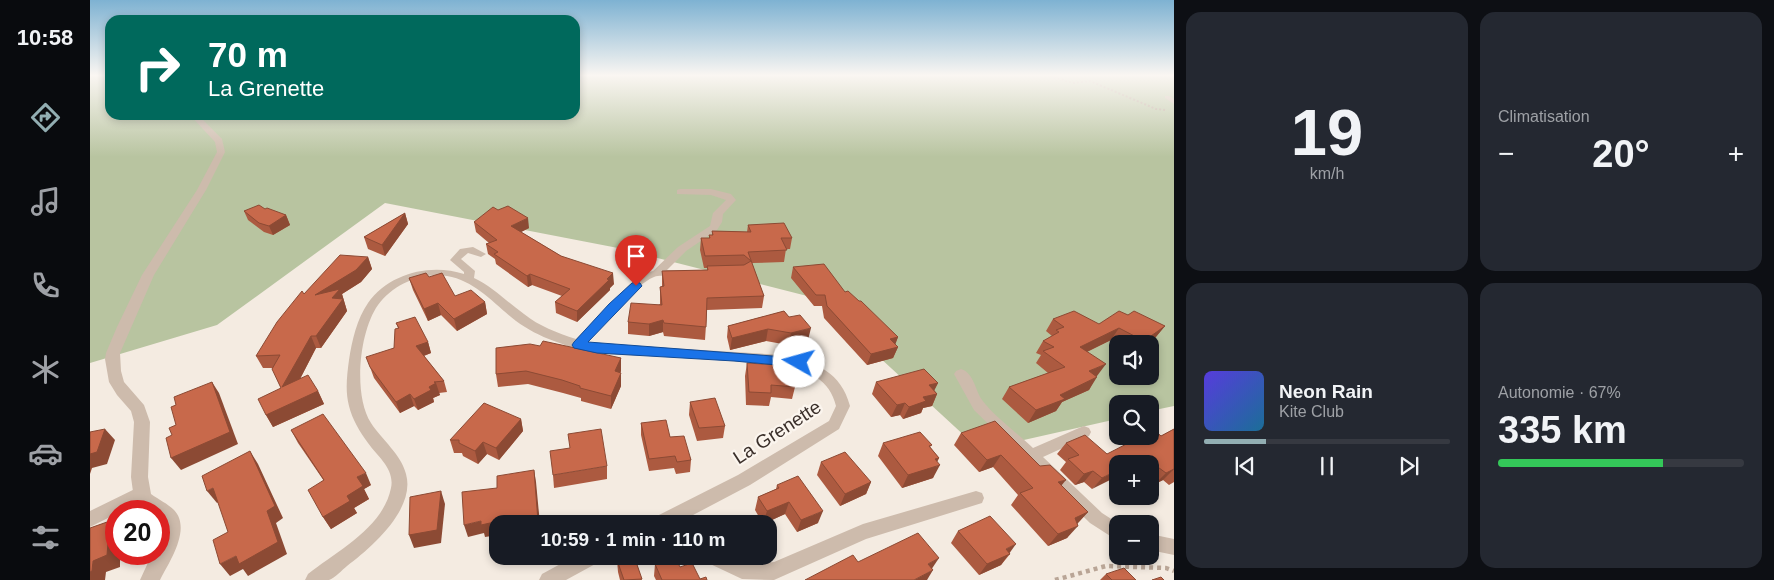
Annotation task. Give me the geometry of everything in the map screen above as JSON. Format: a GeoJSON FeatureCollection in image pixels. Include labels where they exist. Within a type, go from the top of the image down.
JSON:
{"type":"FeatureCollection","features":[{"type":"Feature","properties":{"kind":"street"},"geometry":{"type":"LineString","coordinates":[[150,580],[169,540],[171,522],[158,509],[143,499],[139,475],[144,442],[141,419],[138,408],[125,395],[112,372],[113,353],[143,283],[197,197],[221,152],[219,141],[199,120]]}},
{"type":"Feature","properties":{"kind":"lane"},"geometry":{"type":"LineString","coordinates":[[657,274],[682,249],[714,228],[718,222],[718,213],[730,200],[728,196],[717,193],[680,192]]}},
{"type":"Feature","properties":{"kind":"lane","name":"La Grenette"},"geometry":{"type":"LineString","coordinates":[[468,278],[470,271],[455,260],[460,252],[466,249],[474,250],[481,254]]}},
{"type":"Feature","properties":{"kind":"lane","name":"La Grenette"},"geometry":{"type":"LineString","coordinates":[[314,580],[358,546],[375,530],[392,506],[400,486],[400,476],[392,460],[369,431],[356,404],[354,373],[368,313],[373,304],[387,290],[414,276],[440,272],[468,278],[484,288],[529,324],[578,345],[597,348],[799,362],[819,372],[838,389],[843,406],[834,425],[744,480],[677,515]]}},
{"type":"Feature","properties":{"kind":"lane"},"geometry":{"type":"LineString","coordinates":[[578,345],[613,307],[644,278],[657,274],[687,273]]}},
{"type":"Feature","properties":{"kind":"lane"},"geometry":{"type":"LineString","coordinates":[[961,374],[969,382],[972,397],[980,406],[1096,518],[1109,527]]}},
{"type":"Feature","properties":{"kind":"lane"},"geometry":{"type":"LineString","coordinates":[[1032,456],[1084,432]]}},
{"type":"Feature","properties":{"kind":"lane"},"geometry":{"type":"LineString","coordinates":[[90,519],[141,493]]}},
{"type":"Feature","properties":{"kind":"lane"},"geometry":{"type":"LineString","coordinates":[[731,565],[747,573],[762,573],[774,570],[862,533],[913,516],[949,508],[976,498]]}},
{"type":"Feature","properties":{"kind":"lane"},"geometry":{"type":"LineString","coordinates":[[1159,544],[1174,547]]}},
{"type":"Feature","properties":{"kind":"lane"},"geometry":{"type":"LineString","coordinates":[[548,580],[576,565]]}},
{"type":"Feature","properties":{"kind":"path"},"geometry":{"type":"LineString","coordinates":[[1144,103],[1156,109],[1165,110]]}},
{"type":"Feature","properties":{"kind":"path"},"geometry":{"type":"LineString","coordinates":[[1055,580],[1106,566],[1166,568],[1174,571]]}},
{"type":"Feature","properties":{"kind":"green space"},"geometry":{"type":"Polygon","coordinates":[[[90,103],[105,103],[105,120],[580,120],[580,103],[1174,103],[1174,406],[1159,409],[1159,395],[1109,395],[1109,421],[980,450],[815,298],[618,248],[385,203],[217,325],[90,363],[90,103]]]}},
{"type":"Feature","properties":{"kind":"building"},"geometry":{"type":"Polygon","coordinates":[[[259,205],[265,209],[267,208],[286,215],[269,226],[259,223],[244,211],[259,205]]]}},
{"type":"Feature","properties":{"kind":"building"},"geometry":{"type":"Polygon","coordinates":[[[508,206],[528,218],[511,226],[561,256],[613,273],[607,279],[609,280],[577,311],[555,302],[570,289],[530,274],[527,276],[494,254],[498,252],[486,244],[497,240],[474,222],[493,207],[498,210],[508,206]]]}},
{"type":"Feature","properties":{"kind":"building"},"geometry":{"type":"Polygon","coordinates":[[[405,213],[382,245],[364,237],[405,213]]]}},
{"type":"Feature","properties":{"kind":"building"},"geometry":{"type":"Polygon","coordinates":[[[784,223],[792,238],[781,238],[787,250],[748,252],[764,296],[707,298],[706,327],[664,323],[663,320],[649,324],[628,322],[631,303],[662,305],[660,287],[664,286],[662,271],[708,270],[707,266],[744,265],[751,261],[744,255],[705,256],[701,238],[710,238],[709,235],[713,235],[712,231],[751,232],[748,225],[784,223]]]}},
{"type":"Feature","properties":{"kind":"building"},"geometry":{"type":"Polygon","coordinates":[[[340,255],[368,257],[356,270],[315,295],[340,289],[332,298],[343,299],[316,336],[311,336],[282,387],[308,375],[318,391],[266,415],[258,399],[281,388],[272,369],[280,355],[256,356],[277,322],[302,291],[304,294],[340,255]]]}},
{"type":"Feature","properties":{"kind":"building"},"geometry":{"type":"Polygon","coordinates":[[[824,264],[845,292],[848,291],[861,301],[898,337],[890,339],[898,347],[871,354],[827,306],[825,295],[816,295],[793,267],[824,264]]]}},
{"type":"Feature","properties":{"kind":"building"},"geometry":{"type":"Polygon","coordinates":[[[426,273],[429,277],[442,273],[455,296],[471,290],[485,302],[454,319],[438,303],[424,309],[409,278],[426,273]]]}},
{"type":"Feature","properties":{"kind":"building"},"geometry":{"type":"Polygon","coordinates":[[[784,311],[789,317],[800,315],[811,328],[791,333],[768,329],[732,338],[728,326],[784,311]]]}},
{"type":"Feature","properties":{"kind":"building"},"geometry":{"type":"Polygon","coordinates":[[[1074,311],[1099,324],[1119,311],[1128,315],[1134,311],[1165,326],[1152,335],[1132,335],[1119,328],[1080,347],[1106,364],[1089,371],[1097,377],[1060,395],[1065,399],[1036,410],[1009,387],[1065,367],[1043,351],[1054,347],[1043,341],[1059,332],[1056,330],[1064,327],[1053,319],[1074,311]]]}},
{"type":"Feature","properties":{"kind":"building"},"geometry":{"type":"Polygon","coordinates":[[[415,317],[428,342],[416,346],[444,381],[434,382],[436,383],[429,387],[431,390],[414,399],[410,394],[396,402],[370,367],[366,357],[394,348],[395,329],[399,328],[396,323],[415,317]]]}},
{"type":"Feature","properties":{"kind":"building"},"geometry":{"type":"Polygon","coordinates":[[[543,341],[621,358],[615,371],[621,373],[611,396],[580,388],[580,386],[562,380],[526,371],[496,374],[496,348],[530,344],[540,346],[543,341]]]}},
{"type":"Feature","properties":{"kind":"building"},"geometry":{"type":"Polygon","coordinates":[[[747,363],[793,366],[795,387],[771,385],[771,393],[749,392],[747,363]]]}},
{"type":"Feature","properties":{"kind":"building"},"geometry":{"type":"Polygon","coordinates":[[[924,369],[938,383],[929,385],[937,394],[923,397],[926,401],[909,407],[905,403],[897,405],[876,382],[924,369]]]}},
{"type":"Feature","properties":{"kind":"building"},"geometry":{"type":"Polygon","coordinates":[[[212,382],[230,432],[171,458],[166,438],[172,435],[169,428],[176,425],[171,407],[176,405],[174,397],[212,382]]]}},
{"type":"Feature","properties":{"kind":"building"},"geometry":{"type":"Polygon","coordinates":[[[715,398],[725,426],[699,428],[690,402],[715,398]]]}},
{"type":"Feature","properties":{"kind":"building"},"geometry":{"type":"Polygon","coordinates":[[[484,403],[521,419],[496,448],[483,442],[475,451],[459,443],[459,440],[450,440],[484,403]]]}},
{"type":"Feature","properties":{"kind":"building"},"geometry":{"type":"Polygon","coordinates":[[[323,414],[366,473],[357,477],[363,486],[347,496],[350,501],[323,517],[308,490],[324,480],[291,430],[323,414]]]}},
{"type":"Feature","properties":{"kind":"building"},"geometry":{"type":"Polygon","coordinates":[[[666,420],[670,437],[684,436],[691,460],[677,462],[675,456],[649,459],[641,423],[666,420]]]}},
{"type":"Feature","properties":{"kind":"building"},"geometry":{"type":"Polygon","coordinates":[[[995,421],[1040,466],[1050,465],[1066,480],[1058,482],[1088,512],[1075,518],[1078,526],[1058,534],[1020,493],[1033,488],[1001,455],[987,460],[961,433],[995,421]]]}},
{"type":"Feature","properties":{"kind":"building"},"geometry":{"type":"Polygon","coordinates":[[[105,429],[97,452],[90,454],[90,432],[105,429]]]}},
{"type":"Feature","properties":{"kind":"building"},"geometry":{"type":"Polygon","coordinates":[[[601,429],[607,466],[553,475],[550,451],[570,448],[568,434],[601,429]]]}},
{"type":"Feature","properties":{"kind":"building"},"geometry":{"type":"Polygon","coordinates":[[[1174,429],[1174,469],[1166,473],[1159,468],[1159,455],[1109,455],[1109,474],[1102,478],[1093,471],[1084,474],[1068,459],[1079,455],[1066,443],[1085,435],[1107,454],[1124,445],[1159,445],[1159,434],[1161,436],[1174,429]]]}},
{"type":"Feature","properties":{"kind":"building"},"geometry":{"type":"Polygon","coordinates":[[[920,432],[932,445],[929,446],[939,458],[935,459],[940,465],[908,475],[883,443],[920,432]]]}},
{"type":"Feature","properties":{"kind":"building"},"geometry":{"type":"Polygon","coordinates":[[[250,451],[275,506],[267,511],[278,542],[239,564],[236,556],[220,564],[213,540],[228,532],[213,488],[207,491],[202,476],[250,451]]]}},
{"type":"Feature","properties":{"kind":"building"},"geometry":{"type":"Polygon","coordinates":[[[845,452],[871,482],[845,494],[821,462],[845,452]]]}},
{"type":"Feature","properties":{"kind":"building"},"geometry":{"type":"Polygon","coordinates":[[[534,470],[538,515],[489,515],[489,523],[481,525],[481,521],[464,525],[462,492],[497,488],[497,476],[534,470]]]}},
{"type":"Feature","properties":{"kind":"building"},"geometry":{"type":"Polygon","coordinates":[[[798,476],[823,511],[801,520],[789,502],[767,511],[758,497],[779,488],[777,485],[798,476]]]}},
{"type":"Feature","properties":{"kind":"building"},"geometry":{"type":"Polygon","coordinates":[[[441,491],[437,530],[409,535],[410,497],[441,491]]]}},
{"type":"Feature","properties":{"kind":"building"},"geometry":{"type":"Polygon","coordinates":[[[990,516],[1016,544],[1006,549],[1010,554],[987,564],[958,531],[990,516]]]}},
{"type":"Feature","properties":{"kind":"building"},"geometry":{"type":"Polygon","coordinates":[[[105,523],[105,556],[93,561],[92,571],[90,572],[90,528],[105,523]]]}},
{"type":"Feature","properties":{"kind":"building"},"geometry":{"type":"Polygon","coordinates":[[[918,533],[939,558],[928,564],[933,570],[914,580],[805,580],[853,555],[858,562],[918,533]]]}},
{"type":"Feature","properties":{"kind":"building"},"geometry":{"type":"Polygon","coordinates":[[[619,565],[637,565],[642,579],[624,580],[619,565]]]}},
{"type":"Feature","properties":{"kind":"building"},"geometry":{"type":"Polygon","coordinates":[[[655,565],[679,565],[680,567],[693,565],[700,579],[706,577],[707,580],[662,580],[655,565]]]}},
{"type":"Feature","properties":{"kind":"building"},"geometry":{"type":"Polygon","coordinates":[[[1124,568],[1136,580],[1112,580],[1106,574],[1124,568]]]}},
{"type":"Feature","properties":{"kind":"building"},"geometry":{"type":"Polygon","coordinates":[[[1161,577],[1164,580],[1152,580],[1161,577]]]}},
{"type":"Feature","properties":{"kind":"route"},"geometry":{"type":"LineString","coordinates":[[636,286],[613,307],[578,345],[674,354],[734,356],[799,362]]}}]}
